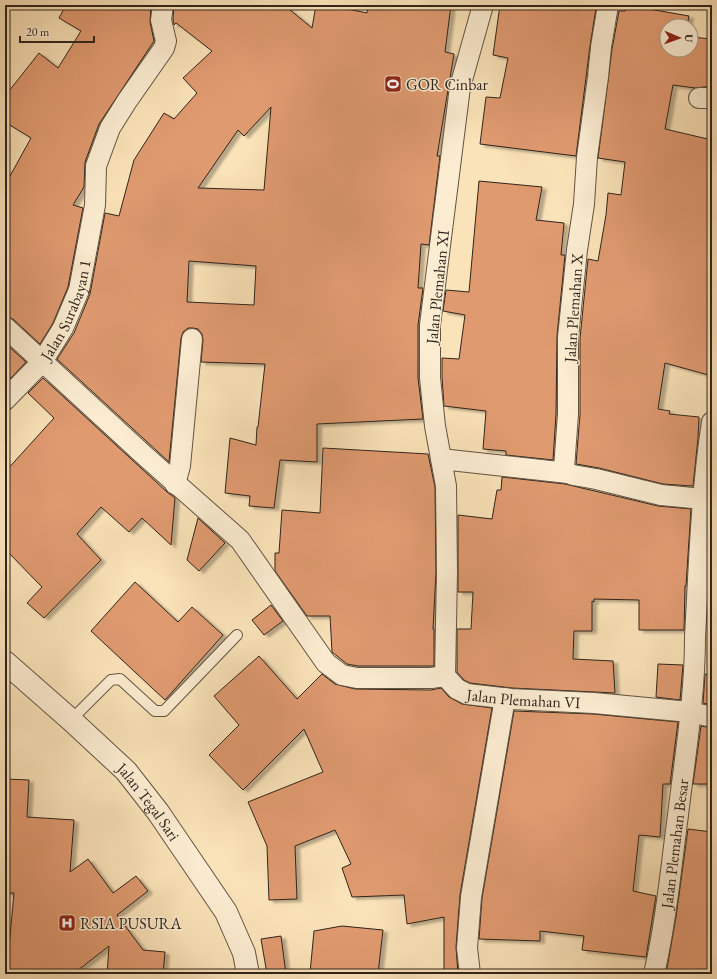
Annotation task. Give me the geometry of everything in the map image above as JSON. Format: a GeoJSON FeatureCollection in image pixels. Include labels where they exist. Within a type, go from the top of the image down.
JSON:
{"type":"FeatureCollection","features":[{"type":"Feature","properties":{"kind":"street","name":"Jalan Surabayan 1"},"geometry":{"type":"LineString","coordinates":[[5,400],[42,362],[64,328],[80,290],[95,205],[96,166],[110,128],[164,48],[166,41],[161,20],[164,5]]}},
{"type":"Feature","properties":{"kind":"street","name":"Jalan Plemahan XI"},"geometry":{"type":"LineString","coordinates":[[445,676],[447,572],[446,486],[430,378],[430,325],[460,87],[483,5]]}},
{"type":"Feature","properties":{"kind":"street","name":"Jalan Plemahan X"},"geometry":{"type":"LineString","coordinates":[[568,473],[564,469],[564,461],[568,414],[568,338],[576,250],[584,204],[587,157],[608,5]]}},
{"type":"Feature","properties":{"kind":"street"},"geometry":{"type":"LineString","coordinates":[[5,327],[175,484],[240,540],[326,663],[342,675],[357,678],[431,678],[445,676]]}},
{"type":"Feature","properties":{"kind":"street"},"geometry":{"type":"LineString","coordinates":[[175,484],[180,466],[192,339]]}},
{"type":"Feature","properties":{"kind":"street","name":"Jalan Plemahan Besar"},"geometry":{"type":"LineString","coordinates":[[654,974],[665,913],[690,712],[695,656],[704,499],[708,448],[712,422]]}},
{"type":"Feature","properties":{"kind":"street"},"geometry":{"type":"LineString","coordinates":[[441,459],[568,473],[661,495],[704,499]]}},
{"type":"Feature","properties":{"kind":"street","name":"Jalan Tegal Sari"},"geometry":{"type":"LineString","coordinates":[[5,662],[126,771],[158,812],[226,912],[244,953],[248,974]]}},
{"type":"Feature","properties":{"kind":"street","name":"Jalan Plemahan VI"},"geometry":{"type":"LineString","coordinates":[[445,676],[456,689],[467,694],[505,698],[594,703],[690,712],[712,717]]}},
{"type":"Feature","properties":{"kind":"street"},"geometry":{"type":"LineString","coordinates":[[470,974],[467,948],[471,897],[505,698]]}},
{"type":"Feature","properties":{"kind":"lane"},"geometry":{"type":"LineString","coordinates":[[71,720],[111,680],[116,679],[120,679],[155,711],[164,710],[237,635]]}},
{"type":"Feature","properties":{"kind":"building"},"geometry":{"type":"Polygon","coordinates":[[[66,5],[151,5],[150,22],[154,41],[99,124],[85,162],[84,187],[73,205],[83,208],[68,287],[53,323],[40,344],[13,319],[5,316],[5,185],[31,138],[5,122],[5,96],[39,53],[58,68],[81,31],[59,18],[66,5]]]}},
{"type":"Feature","properties":{"kind":"building"},"geometry":{"type":"Polygon","coordinates":[[[174,5],[284,5],[312,28],[316,5],[328,5],[367,13],[368,5],[451,5],[445,52],[454,54],[437,156],[440,156],[429,245],[421,244],[418,288],[423,288],[418,325],[418,378],[423,419],[317,424],[317,462],[280,460],[274,508],[249,506],[250,496],[225,493],[230,438],[256,445],[265,364],[201,362],[203,340],[202,334],[198,329],[193,328],[188,328],[183,332],[181,338],[169,462],[57,359],[74,333],[90,294],[105,213],[119,216],[134,160],[164,113],[174,119],[197,93],[183,78],[212,51],[176,23],[174,25],[174,5]],[[271,107],[244,136],[238,130],[198,188],[264,190],[271,107]],[[189,261],[187,302],[254,305],[256,266],[189,261]]]}},
{"type":"Feature","properties":{"kind":"building"},"geometry":{"type":"Polygon","coordinates":[[[500,5],[527,9],[528,5],[542,5],[577,10],[577,6],[596,8],[576,156],[480,144],[486,97],[500,98],[508,58],[493,55],[500,5]]]}},
{"type":"Feature","properties":{"kind":"building"},"geometry":{"type":"Polygon","coordinates":[[[626,5],[689,16],[689,18],[659,18],[659,58],[699,58],[699,38],[712,39],[712,86],[695,88],[673,85],[665,129],[712,140],[712,376],[665,363],[658,409],[670,411],[669,414],[699,417],[693,486],[663,484],[599,468],[576,464],[580,414],[580,338],[588,259],[598,261],[606,215],[608,193],[621,195],[625,162],[598,158],[612,49],[619,11],[625,11],[626,5]]]}},
{"type":"Feature","properties":{"kind":"building"},"geometry":{"type":"Polygon","coordinates":[[[479,181],[542,187],[536,220],[564,223],[561,255],[565,255],[557,336],[556,414],[553,460],[506,455],[506,451],[483,449],[486,411],[444,406],[442,358],[459,359],[465,315],[443,311],[446,290],[469,292],[479,181]]]}},
{"type":"Feature","properties":{"kind":"building"},"geometry":{"type":"Polygon","coordinates":[[[5,343],[26,362],[11,378],[5,372],[5,343]]]}},
{"type":"Feature","properties":{"kind":"building"},"geometry":{"type":"Polygon","coordinates":[[[43,378],[175,498],[171,545],[142,518],[129,532],[101,507],[77,534],[101,560],[44,618],[27,603],[42,587],[5,549],[5,472],[54,418],[28,393],[43,378]]]}},
{"type":"Feature","properties":{"kind":"building"},"geometry":{"type":"Polygon","coordinates":[[[323,448],[428,454],[435,487],[436,572],[433,629],[434,666],[358,666],[347,664],[332,652],[330,616],[307,616],[275,571],[275,553],[279,553],[282,510],[320,513],[323,448]]]}},
{"type":"Feature","properties":{"kind":"building"},"geometry":{"type":"Polygon","coordinates":[[[502,477],[565,484],[658,506],[691,509],[685,586],[684,630],[639,630],[639,600],[594,599],[594,602],[592,601],[592,631],[574,631],[573,659],[613,661],[615,693],[512,688],[470,683],[464,680],[457,672],[457,629],[471,629],[473,592],[458,592],[458,515],[492,519],[497,490],[501,490],[502,477]]]}},
{"type":"Feature","properties":{"kind":"building"},"geometry":{"type":"Polygon","coordinates":[[[198,518],[225,543],[199,571],[187,560],[198,518]]]}},
{"type":"Feature","properties":{"kind":"building"},"geometry":{"type":"Polygon","coordinates":[[[135,582],[178,622],[192,607],[223,635],[165,700],[91,631],[135,582]]]}},
{"type":"Feature","properties":{"kind":"building"},"geometry":{"type":"Polygon","coordinates":[[[271,605],[283,621],[264,635],[252,620],[271,605]]]}},
{"type":"Feature","properties":{"kind":"building"},"geometry":{"type":"Polygon","coordinates":[[[259,656],[297,699],[322,674],[335,684],[355,689],[431,690],[441,688],[449,697],[462,704],[492,708],[460,895],[456,947],[458,974],[444,974],[444,917],[407,924],[404,895],[352,897],[342,868],[351,864],[335,830],[295,846],[297,899],[269,900],[267,846],[248,802],[323,772],[304,729],[243,790],[209,755],[239,725],[214,696],[259,656]]]}},
{"type":"Feature","properties":{"kind":"building"},"geometry":{"type":"Polygon","coordinates":[[[658,664],[683,665],[680,700],[656,697],[658,664]]]}},
{"type":"Feature","properties":{"kind":"building"},"geometry":{"type":"Polygon","coordinates":[[[705,674],[712,675],[712,705],[703,703],[705,674]]]}},
{"type":"Feature","properties":{"kind":"building"},"geometry":{"type":"Polygon","coordinates":[[[514,711],[593,714],[678,722],[670,784],[663,784],[660,837],[639,835],[633,891],[656,896],[646,957],[582,950],[584,936],[540,931],[540,941],[479,939],[482,898],[514,711]]]}},
{"type":"Feature","properties":{"kind":"building"},"geometry":{"type":"Polygon","coordinates":[[[701,726],[712,728],[712,784],[693,784],[701,726]]]}},
{"type":"Feature","properties":{"kind":"building"},"geometry":{"type":"Polygon","coordinates":[[[5,779],[29,780],[27,817],[74,820],[70,872],[88,859],[113,893],[136,876],[148,891],[117,915],[143,950],[165,952],[163,974],[107,974],[109,946],[73,974],[11,974],[11,969],[7,969],[14,893],[5,893],[5,779]]]}},
{"type":"Feature","properties":{"kind":"building"},"geometry":{"type":"Polygon","coordinates":[[[688,829],[712,832],[712,967],[709,966],[708,974],[666,974],[676,917],[688,829]]]}},
{"type":"Feature","properties":{"kind":"building"},"geometry":{"type":"Polygon","coordinates":[[[342,926],[383,930],[378,974],[310,973],[314,931],[342,926]]]}},
{"type":"Feature","properties":{"kind":"building"},"geometry":{"type":"Polygon","coordinates":[[[281,936],[286,974],[267,974],[261,939],[281,936]]]}},
{"type":"Feature","properties":{"kind":"place","name":"GOR Cinbar"},"geometry":{"type":"Point","coordinates":[393,84]}},
{"type":"Feature","properties":{"kind":"place","name":"RSIA PUSURA"},"geometry":{"type":"Point","coordinates":[67,923]}}]}
